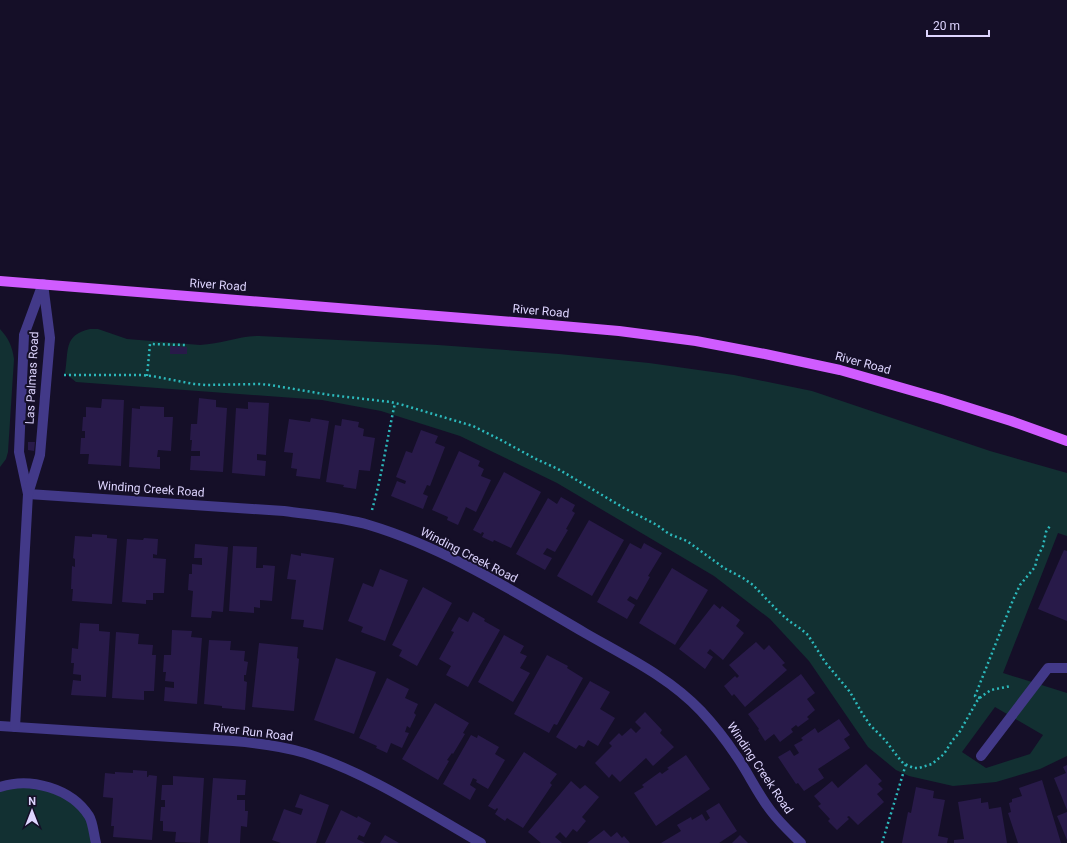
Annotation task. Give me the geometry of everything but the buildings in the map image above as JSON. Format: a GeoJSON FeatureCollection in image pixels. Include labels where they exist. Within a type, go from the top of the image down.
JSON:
{"type":"FeatureCollection","features":[{"type":"Feature","properties":{"kind":"main road","name":"River Road"},"geometry":{"type":"LineString","coordinates":[[0,281],[539,324],[619,331],[696,341],[840,370],[941,399],[1011,421],[1067,441]]}},
{"type":"Feature","properties":{"kind":"street","name":"Las Palmas Road"},"geometry":{"type":"LineString","coordinates":[[28,494],[19,452],[24,335],[43,284]]}},
{"type":"Feature","properties":{"kind":"street","name":"Las Palmas Road"},"geometry":{"type":"LineString","coordinates":[[15,727],[28,494],[40,455],[50,338],[43,284]]}},
{"type":"Feature","properties":{"kind":"street","name":"Winding Creek Road"},"geometry":{"type":"LineString","coordinates":[[28,494],[284,511],[321,516],[368,525],[440,552],[468,566],[633,660],[680,692],[719,730],[736,754],[770,810],[784,827],[802,843]]}},
{"type":"Feature","properties":{"kind":"street"},"geometry":{"type":"LineString","coordinates":[[981,756],[1048,668],[1067,668]]}},
{"type":"Feature","properties":{"kind":"street","name":"River Run Road"},"geometry":{"type":"LineString","coordinates":[[0,726],[258,743],[297,751],[324,760],[362,776],[481,843]]}},
{"type":"Feature","properties":{"kind":"street"},"geometry":{"type":"LineString","coordinates":[[0,787],[9,784],[32,784],[54,788],[67,795],[80,805],[90,817],[96,843]]}},
{"type":"Feature","properties":{"kind":"path"},"geometry":{"type":"LineString","coordinates":[[147,376],[150,344],[186,345]]}},
{"type":"Feature","properties":{"kind":"path"},"geometry":{"type":"LineString","coordinates":[[64,375],[128,374],[206,385],[270,384],[330,395],[395,403],[462,422],[484,431],[558,469],[624,508],[657,525],[669,534],[687,541],[724,568],[748,581],[779,612],[808,635],[825,662],[850,692],[870,725],[885,740],[898,757],[906,764],[914,768],[920,768],[932,764],[938,760],[959,733],[980,698],[992,690],[1011,686]]}},
{"type":"Feature","properties":{"kind":"path"},"geometry":{"type":"LineString","coordinates":[[368,525],[382,470],[390,422],[395,403]]}},
{"type":"Feature","properties":{"kind":"path"},"geometry":{"type":"LineString","coordinates":[[980,698],[975,696],[1013,600],[1020,585],[1035,567],[1037,558],[1043,546],[1046,532],[1051,524]]}},
{"type":"Feature","properties":{"kind":"path"},"geometry":{"type":"LineString","coordinates":[[882,843],[906,764]]}},
{"type":"Feature","properties":{"kind":"green space"},"geometry":{"type":"Polygon","coordinates":[[[0,329],[10,343],[14,359],[8,452],[6,459],[0,467],[0,329]]]}},
{"type":"Feature","properties":{"kind":"green space"},"geometry":{"type":"Polygon","coordinates":[[[90,329],[98,329],[127,339],[200,345],[244,337],[259,336],[438,345],[559,354],[649,363],[734,375],[812,391],[990,451],[1067,473],[1067,536],[1058,533],[1003,673],[1067,693],[1067,756],[1040,769],[996,782],[953,786],[909,776],[896,770],[868,747],[809,661],[770,619],[714,576],[557,483],[460,436],[381,411],[322,400],[76,382],[65,373],[69,345],[75,335],[90,329]],[[995,707],[962,752],[986,768],[1030,754],[1043,735],[995,707]]]}},
{"type":"Feature","properties":{"kind":"green space"},"geometry":{"type":"Polygon","coordinates":[[[32,784],[80,805],[96,843],[0,843],[0,787],[32,784]]]}}]}
